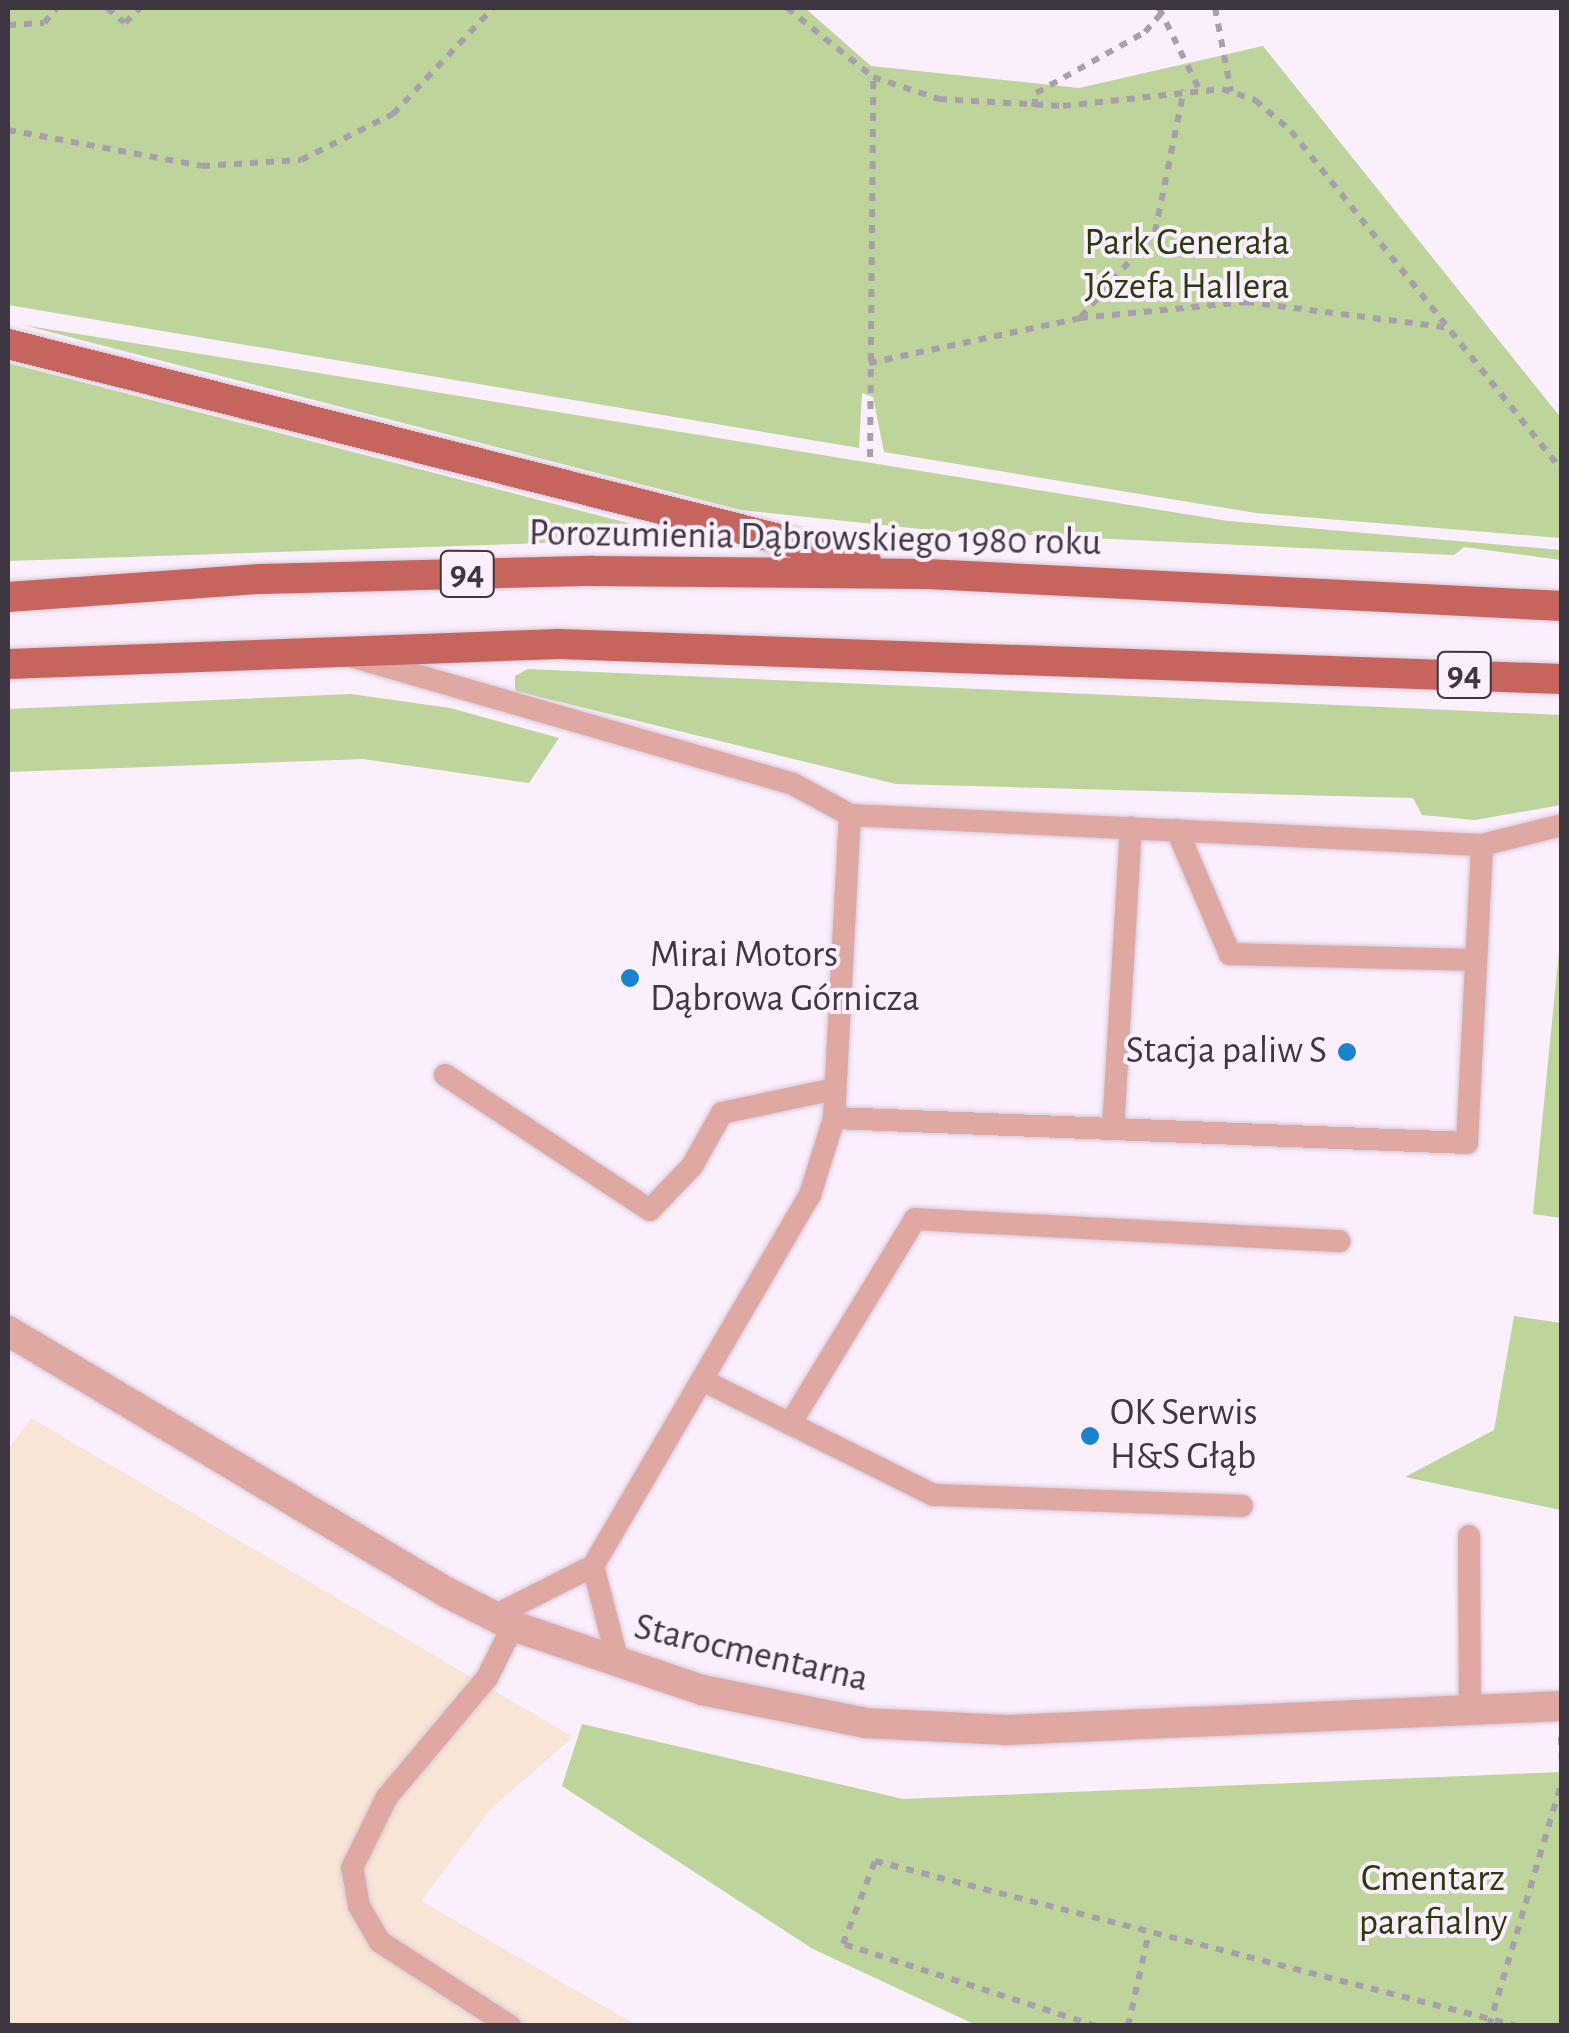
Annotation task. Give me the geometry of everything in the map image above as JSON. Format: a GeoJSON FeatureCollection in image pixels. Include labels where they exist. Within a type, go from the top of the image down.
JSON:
{"type":"FeatureCollection","features":[{"type":"Feature","properties":{"kind":"main road"},"geometry":{"type":"LineString","coordinates":[[8,344],[927,574]]}},
{"type":"Feature","properties":{"kind":"main road","name":"Porozumienia Dąbrowskiego 1980 roku"},"geometry":{"type":"LineString","coordinates":[[8,598],[260,578],[927,574],[1562,606]]}},
{"type":"Feature","properties":{"kind":"main road","name":"94"},"geometry":{"type":"LineString","coordinates":[[8,664],[560,644],[991,653],[1562,680]]}},
{"type":"Feature","properties":{"kind":"street","name":"Starocmentarna"},"geometry":{"type":"LineString","coordinates":[[8,1331],[504,1621],[619,1666],[791,1710],[928,1728],[1562,1706]]}},
{"type":"Feature","properties":{"kind":"lane"},"geometry":{"type":"LineString","coordinates":[[333,650],[793,784],[850,815],[1482,845],[1562,825]]}},
{"type":"Feature","properties":{"kind":"lane"},"geometry":{"type":"LineString","coordinates":[[510,2026],[380,1942],[352,1868],[387,1797],[487,1678],[504,1621],[593,1566],[708,1384],[810,1196],[834,1118],[850,815]]}},
{"type":"Feature","properties":{"kind":"lane"},"geometry":{"type":"LineString","coordinates":[[1113,1129],[1132,828]]}},
{"type":"Feature","properties":{"kind":"lane"},"geometry":{"type":"LineString","coordinates":[[1177,830],[1230,954],[1476,960]]}},
{"type":"Feature","properties":{"kind":"lane"},"geometry":{"type":"LineString","coordinates":[[834,1118],[1467,1143],[1482,845]]}},
{"type":"Feature","properties":{"kind":"lane"},"geometry":{"type":"LineString","coordinates":[[445,1075],[650,1210],[722,1113],[835,1090]]}},
{"type":"Feature","properties":{"kind":"lane"},"geometry":{"type":"LineString","coordinates":[[790,1424],[914,1220],[1339,1241]]}},
{"type":"Feature","properties":{"kind":"lane"},"geometry":{"type":"LineString","coordinates":[[708,1384],[934,1495],[1242,1506]]}},
{"type":"Feature","properties":{"kind":"lane"},"geometry":{"type":"LineString","coordinates":[[1469,1536],[1470,1711]]}},
{"type":"Feature","properties":{"kind":"lane"},"geometry":{"type":"LineString","coordinates":[[593,1566],[619,1666]]}},
{"type":"Feature","properties":{"kind":"path"},"geometry":{"type":"LineString","coordinates":[[10,28],[44,22],[57,8]]}},
{"type":"Feature","properties":{"kind":"path"},"geometry":{"type":"LineString","coordinates":[[106,8],[125,23],[140,8]]}},
{"type":"Feature","properties":{"kind":"path"},"geometry":{"type":"LineString","coordinates":[[8,130],[202,166],[301,160],[393,114],[493,8]]}},
{"type":"Feature","properties":{"kind":"path"},"geometry":{"type":"LineString","coordinates":[[787,8],[873,77],[939,99],[1034,106],[1184,90],[1231,91],[1282,120],[1562,470]]}},
{"type":"Feature","properties":{"kind":"path"},"geometry":{"type":"LineString","coordinates":[[1215,8],[1231,91]]}},
{"type":"Feature","properties":{"kind":"path"},"geometry":{"type":"LineString","coordinates":[[1034,106],[1036,93],[1146,32],[1162,9]]}},
{"type":"Feature","properties":{"kind":"path"},"geometry":{"type":"LineString","coordinates":[[1162,9],[1198,89]]}},
{"type":"Feature","properties":{"kind":"path"},"geometry":{"type":"LineString","coordinates":[[870,456],[873,77]]}},
{"type":"Feature","properties":{"kind":"path"},"geometry":{"type":"LineString","coordinates":[[1080,318],[1155,232],[1184,90]]}},
{"type":"Feature","properties":{"kind":"path"},"geometry":{"type":"LineString","coordinates":[[868,363],[1080,318],[1246,302],[1448,328]]}},
{"type":"Feature","properties":{"kind":"path"},"geometry":{"type":"LineString","coordinates":[[1490,2023],[1559,1814],[1562,1781]]}},
{"type":"Feature","properties":{"kind":"path"},"geometry":{"type":"LineString","coordinates":[[1096,2026],[842,1944],[875,1861],[1490,2023],[1517,2026]]}},
{"type":"Feature","properties":{"kind":"path"},"geometry":{"type":"LineString","coordinates":[[1128,2026],[1149,1932]]}},
{"type":"Feature","properties":{"kind":"shaded area"},"geometry":{"type":"Polygon","coordinates":[[[31,1418],[573,1737],[490,1810],[421,1901],[636,2025],[8,2025],[8,1450],[31,1418]]]}},
{"type":"Feature","properties":{"kind":"green space","name":"Park Generała Józefa Hallera"},"geometry":{"type":"Polygon","coordinates":[[[8,8],[805,8],[871,66],[1079,88],[1263,46],[1561,418],[1561,538],[1256,513],[884,452],[873,397],[862,393],[859,448],[8,305],[8,8]]]}},
{"type":"Feature","properties":{"kind":"green space"},"geometry":{"type":"Polygon","coordinates":[[[23,325],[1228,521],[1561,550],[1561,560],[1464,547],[1454,555],[940,531],[741,510],[23,325]]]}},
{"type":"Feature","properties":{"kind":"green space"},"geometry":{"type":"Polygon","coordinates":[[[8,363],[655,530],[663,539],[8,561],[8,363]]]}},
{"type":"Feature","properties":{"kind":"green space"},"geometry":{"type":"Polygon","coordinates":[[[528,669],[1561,715],[1561,805],[1475,820],[1422,815],[1413,798],[896,784],[515,691],[515,676],[528,669]]]}},
{"type":"Feature","properties":{"kind":"green space"},"geometry":{"type":"Polygon","coordinates":[[[351,694],[450,708],[559,738],[529,783],[363,759],[8,772],[8,709],[351,694]]]}},
{"type":"Feature","properties":{"kind":"green space"},"geometry":{"type":"Polygon","coordinates":[[[1561,931],[1562,1218],[1533,1214],[1561,931]]]}},
{"type":"Feature","properties":{"kind":"green space"},"geometry":{"type":"Polygon","coordinates":[[[1514,1316],[1561,1323],[1561,1510],[1405,1477],[1494,1430],[1514,1316]]]}},
{"type":"Feature","properties":{"kind":"green space","name":"Cmentarz parafialny"},"geometry":{"type":"Polygon","coordinates":[[[582,1724],[903,1799],[1561,1772],[1561,2025],[976,2025],[813,1949],[562,1786],[582,1724]]]}},
{"type":"Feature","properties":{"kind":"place","name":"Mirai Motors Dąbrowa Górnicza"},"geometry":{"type":"Point","coordinates":[630,978]}},
{"type":"Feature","properties":{"kind":"place","name":"Stacja paliw S"},"geometry":{"type":"Point","coordinates":[1347,1052]}},
{"type":"Feature","properties":{"kind":"place","name":"OK Serwis H&S Głąb"},"geometry":{"type":"Point","coordinates":[1090,1436]}}]}
